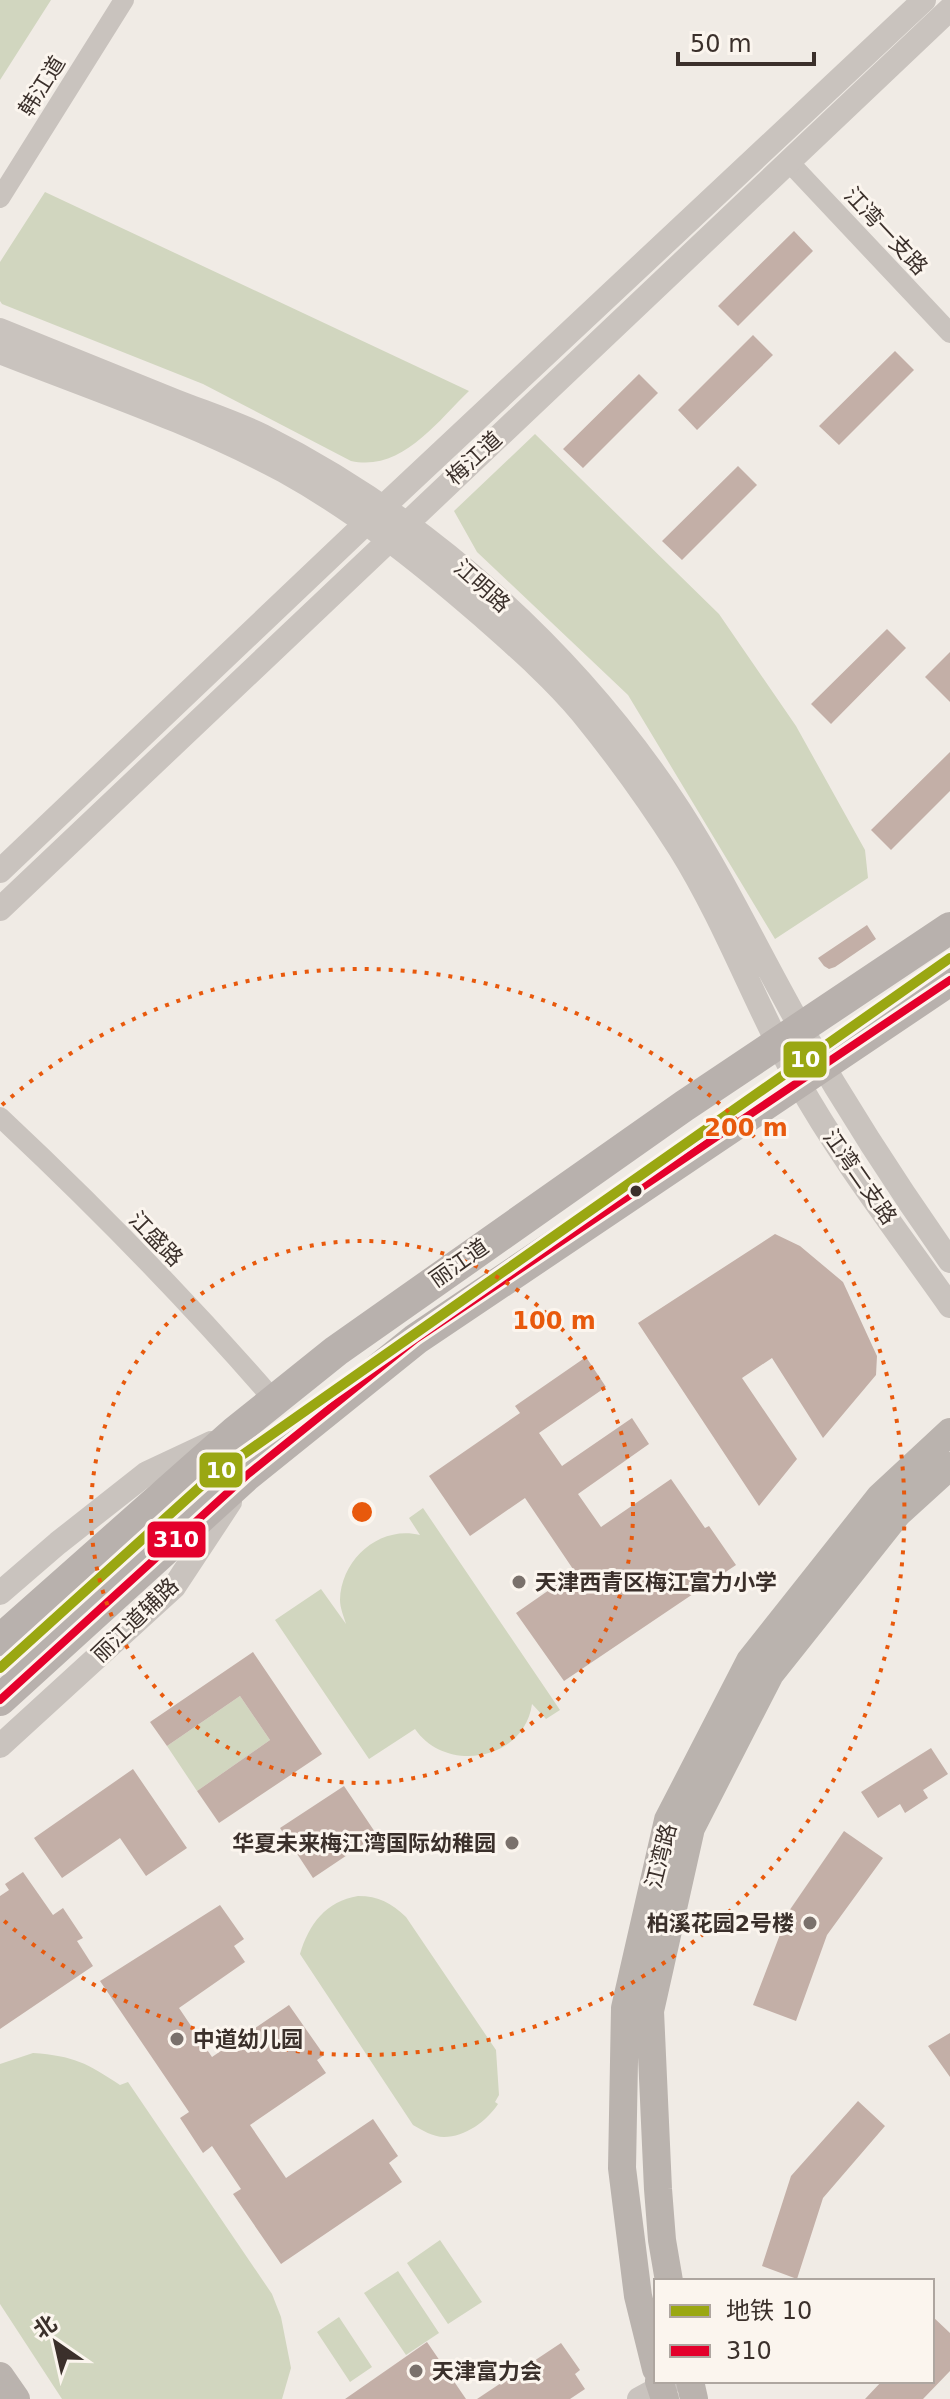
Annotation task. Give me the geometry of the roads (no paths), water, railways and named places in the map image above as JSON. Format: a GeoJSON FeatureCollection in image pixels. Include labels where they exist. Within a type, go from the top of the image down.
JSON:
{"type":"FeatureCollection","features":[{"type":"Feature","properties":{"kind":"main road","name":"丽江道"},"geometry":{"type":"LineString","coordinates":[[0,1640],[273,1399],[394,1309],[950,928]]}},
{"type":"Feature","properties":{"kind":"main road","name":"丽江道"},"geometry":{"type":"LineString","coordinates":[[0,1700],[247,1475],[416,1339],[950,980]]}},
{"type":"Feature","properties":{"kind":"main road","name":"江湾路"},"geometry":{"type":"LineString","coordinates":[[654,2368],[638,2296],[622,2168],[625,2008],[668,1820],[750,1661],[880,1497],[950,1432]]}},
{"type":"Feature","properties":{"kind":"main road","name":"江湾路"},"geometry":{"type":"LineString","coordinates":[[669,2279],[658,2189],[650,2011],[691,1828],[770,1674],[898,1513],[950,1466]]}},
{"type":"Feature","properties":{"kind":"main road"},"geometry":{"type":"LineString","coordinates":[[0,2376],[16,2399]]}},
{"type":"Feature","properties":{"kind":"street","name":"韩江道"},"geometry":{"type":"LineString","coordinates":[[0,198],[124,0]]}},
{"type":"Feature","properties":{"kind":"street","name":"梅江道"},"geometry":{"type":"LineString","coordinates":[[0,871],[374,515],[924,0]]}},
{"type":"Feature","properties":{"kind":"street","name":"梅江道"},"geometry":{"type":"LineString","coordinates":[[0,909],[950,9]]}},
{"type":"Feature","properties":{"kind":"street","name":"江湾一支路"},"geometry":{"type":"LineString","coordinates":[[788,161],[950,333]]}},
{"type":"Feature","properties":{"kind":"street","name":"江明路"},"geometry":{"type":"LineString","coordinates":[[0,330],[261,436],[335,477],[374,515]]}},
{"type":"Feature","properties":{"kind":"street","name":"江明路"},"geometry":{"type":"LineString","coordinates":[[0,352],[190,428],[374,515],[397,531],[444,552],[506,606],[574,675],[628,739],[679,810],[713,866],[789,1036]]}},
{"type":"Feature","properties":{"kind":"street","name":"江湾二支路"},"geometry":{"type":"LineString","coordinates":[[789,1036],[811,1074],[894,1181],[950,1261]]}},
{"type":"Feature","properties":{"kind":"street","name":"江湾二支路"},"geometry":{"type":"LineString","coordinates":[[811,1074],[817,1115],[950,1306]]}},
{"type":"Feature","properties":{"kind":"street","name":"江盛路"},"geometry":{"type":"LineString","coordinates":[[0,1117],[201,1319],[273,1399]]}},
{"type":"Feature","properties":{"kind":"street"},"geometry":{"type":"LineString","coordinates":[[0,1593],[147,1473],[235,1432]]}},
{"type":"Feature","properties":{"kind":"street","name":"丽江道辅路"},"geometry":{"type":"LineString","coordinates":[[0,1746],[174,1587],[247,1475]]}},
{"type":"Feature","properties":{"kind":"metro line","name":"10"},"geometry":{"type":"LineString","coordinates":[[0,1668],[211,1477],[950,958]]}},
{"type":"Feature","properties":{"kind":"place","name":"天津西青区梅江富力小学"},"geometry":{"type":"Point","coordinates":[519,1582]}},
{"type":"Feature","properties":{"kind":"place","name":"华夏未来梅江湾国际幼稚园"},"geometry":{"type":"Point","coordinates":[512,1843]}},
{"type":"Feature","properties":{"kind":"place","name":"柏溪花园2号楼"},"geometry":{"type":"Point","coordinates":[810,1923]}},
{"type":"Feature","properties":{"kind":"place","name":"中道幼儿园"},"geometry":{"type":"Point","coordinates":[177,2039]}},
{"type":"Feature","properties":{"kind":"place","name":"天津富力会"},"geometry":{"type":"Point","coordinates":[416,2371]}}]}
